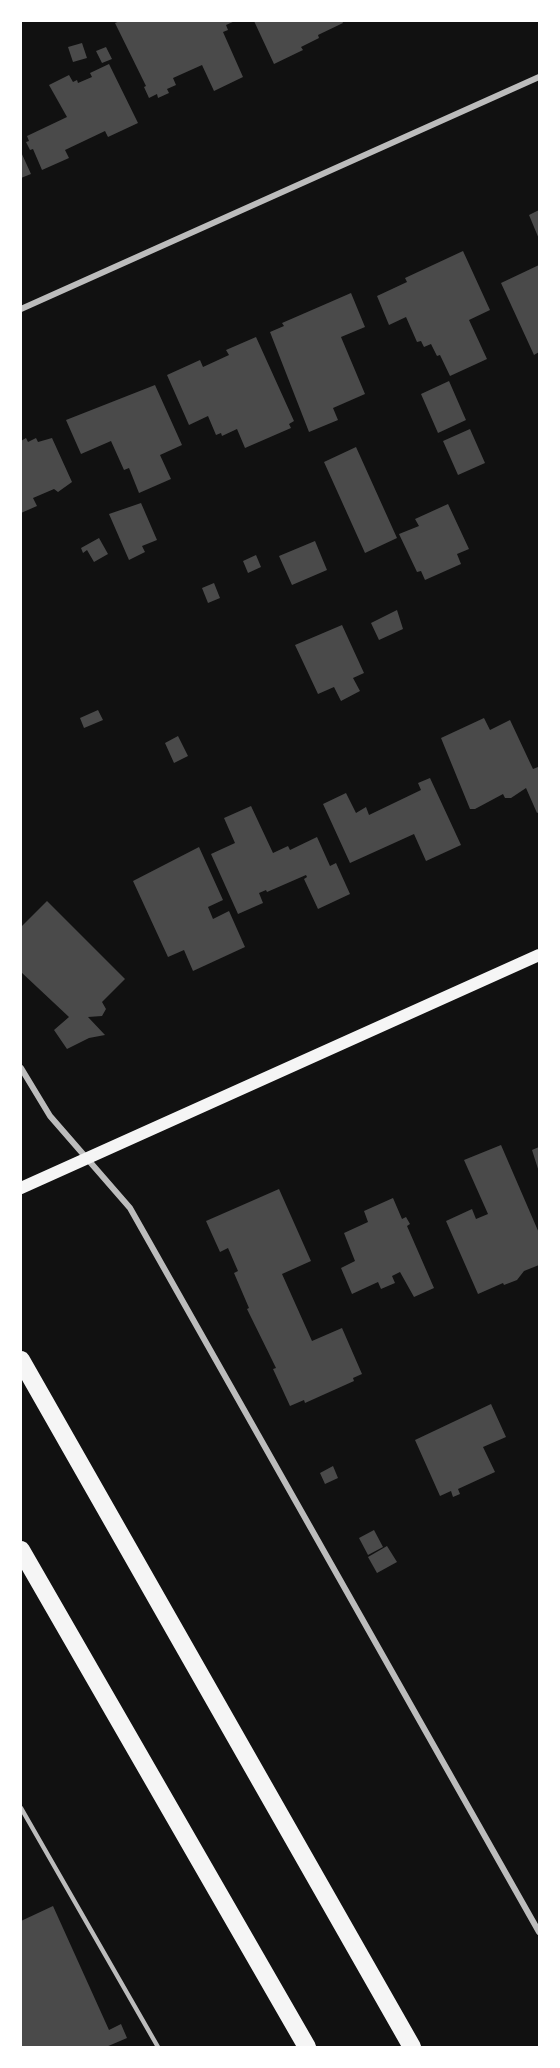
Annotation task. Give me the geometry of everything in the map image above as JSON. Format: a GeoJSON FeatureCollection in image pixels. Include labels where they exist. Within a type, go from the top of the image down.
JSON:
{"type":"FeatureCollection","features":[{"type":"Feature","properties":{"kind":"highway"},"geometry":{"type":"LineString","coordinates":[[21,1360],[412,2047]]}},
{"type":"Feature","properties":{"kind":"highway"},"geometry":{"type":"LineString","coordinates":[[21,1550],[307,2047]]}},
{"type":"Feature","properties":{"kind":"main road"},"geometry":{"type":"LineString","coordinates":[[21,1188],[539,955]]}},
{"type":"Feature","properties":{"kind":"street"},"geometry":{"type":"LineString","coordinates":[[21,309],[539,77]]}},
{"type":"Feature","properties":{"kind":"street"},"geometry":{"type":"LineString","coordinates":[[21,1068],[50,1116],[130,1208],[539,1932]]}},
{"type":"Feature","properties":{"kind":"lane"},"geometry":{"type":"LineString","coordinates":[[21,1808],[158,2047]]}},
{"type":"Feature","properties":{"kind":"building"},"geometry":{"type":"Polygon","coordinates":[[[120,21],[235,21],[226,25],[228,30],[223,32],[243,77],[214,91],[202,65],[173,78],[176,85],[167,89],[169,93],[158,98],[157,94],[149,98],[144,87],[146,86],[115,23],[120,21]]]}},
{"type":"Feature","properties":{"kind":"building"},"geometry":{"type":"Polygon","coordinates":[[[254,21],[342,21],[343,23],[318,35],[319,38],[301,47],[303,50],[274,64],[254,21]]]}},
{"type":"Feature","properties":{"kind":"building"},"geometry":{"type":"Polygon","coordinates":[[[82,43],[87,58],[73,62],[68,47],[82,43]]]}},
{"type":"Feature","properties":{"kind":"building"},"geometry":{"type":"Polygon","coordinates":[[[106,47],[112,59],[102,63],[96,51],[106,47]]]}},
{"type":"Feature","properties":{"kind":"building"},"geometry":{"type":"Polygon","coordinates":[[[109,64],[138,123],[108,137],[105,131],[65,150],[69,158],[42,170],[33,149],[30,150],[26,142],[29,141],[27,136],[67,117],[49,85],[69,75],[73,82],[77,80],[78,83],[92,77],[90,73],[109,64]]]}},
{"type":"Feature","properties":{"kind":"building"},"geometry":{"type":"Polygon","coordinates":[[[21,152],[31,174],[21,178],[21,152]]]}},
{"type":"Feature","properties":{"kind":"building"},"geometry":{"type":"Polygon","coordinates":[[[539,210],[539,239],[529,215],[539,210]]]}},
{"type":"Feature","properties":{"kind":"building"},"geometry":{"type":"Polygon","coordinates":[[[463,251],[490,310],[469,320],[487,359],[450,376],[440,355],[437,356],[431,344],[424,347],[421,341],[417,342],[406,317],[389,325],[377,296],[407,282],[405,278],[463,251]]]}},
{"type":"Feature","properties":{"kind":"building"},"geometry":{"type":"Polygon","coordinates":[[[539,265],[539,352],[534,355],[501,283],[539,265]]]}},
{"type":"Feature","properties":{"kind":"building"},"geometry":{"type":"Polygon","coordinates":[[[351,293],[365,327],[341,337],[365,394],[333,408],[338,420],[309,432],[270,332],[284,326],[282,323],[351,293]]]}},
{"type":"Feature","properties":{"kind":"building"},"geometry":{"type":"Polygon","coordinates":[[[256,337],[294,421],[289,424],[291,428],[245,448],[237,429],[222,436],[221,433],[216,435],[208,416],[189,425],[167,375],[200,360],[203,367],[229,355],[226,350],[256,337]]]}},
{"type":"Feature","properties":{"kind":"building"},"geometry":{"type":"Polygon","coordinates":[[[449,381],[466,420],[438,433],[421,394],[449,381]]]}},
{"type":"Feature","properties":{"kind":"building"},"geometry":{"type":"Polygon","coordinates":[[[155,385],[182,445],[160,455],[171,479],[139,493],[129,468],[124,470],[111,441],[81,454],[66,420],[155,385]]]}},
{"type":"Feature","properties":{"kind":"building"},"geometry":{"type":"Polygon","coordinates":[[[470,429],[485,463],[458,475],[443,441],[470,429]]]}},
{"type":"Feature","properties":{"kind":"building"},"geometry":{"type":"Polygon","coordinates":[[[26,438],[28,442],[36,438],[38,442],[52,438],[72,482],[58,492],[54,489],[33,498],[37,506],[21,513],[21,441],[26,438]]]}},
{"type":"Feature","properties":{"kind":"building"},"geometry":{"type":"Polygon","coordinates":[[[356,447],[397,538],[365,553],[324,462],[356,447]]]}},
{"type":"Feature","properties":{"kind":"building"},"geometry":{"type":"Polygon","coordinates":[[[141,503],[157,540],[142,546],[145,552],[129,560],[109,514],[141,503]]]}},
{"type":"Feature","properties":{"kind":"building"},"geometry":{"type":"Polygon","coordinates":[[[448,504],[469,549],[457,554],[461,564],[425,580],[421,571],[417,572],[399,534],[419,526],[415,519],[448,504]]]}},
{"type":"Feature","properties":{"kind":"building"},"geometry":{"type":"Polygon","coordinates":[[[99,538],[108,554],[94,562],[87,550],[83,553],[81,548],[99,538]]]}},
{"type":"Feature","properties":{"kind":"building"},"geometry":{"type":"Polygon","coordinates":[[[315,541],[327,570],[292,585],[279,556],[315,541]]]}},
{"type":"Feature","properties":{"kind":"building"},"geometry":{"type":"Polygon","coordinates":[[[256,555],[261,567],[248,573],[243,561],[256,555]]]}},
{"type":"Feature","properties":{"kind":"building"},"geometry":{"type":"Polygon","coordinates":[[[214,583],[220,598],[208,603],[202,588],[214,583]]]}},
{"type":"Feature","properties":{"kind":"building"},"geometry":{"type":"Polygon","coordinates":[[[397,610],[403,629],[379,640],[371,623],[397,610]]]}},
{"type":"Feature","properties":{"kind":"building"},"geometry":{"type":"Polygon","coordinates":[[[342,625],[364,673],[353,678],[360,691],[341,701],[334,687],[318,694],[295,645],[342,625]]]}},
{"type":"Feature","properties":{"kind":"building"},"geometry":{"type":"Polygon","coordinates":[[[98,710],[103,720],[84,728],[80,718],[98,710]]]}},
{"type":"Feature","properties":{"kind":"building"},"geometry":{"type":"Polygon","coordinates":[[[484,718],[490,730],[510,720],[533,769],[538,767],[539,812],[537,813],[526,788],[511,798],[505,798],[503,794],[475,809],[470,809],[441,738],[484,718]]]}},
{"type":"Feature","properties":{"kind":"building"},"geometry":{"type":"Polygon","coordinates":[[[178,736],[188,756],[174,763],[165,743],[178,736]]]}},
{"type":"Feature","properties":{"kind":"building"},"geometry":{"type":"Polygon","coordinates":[[[430,778],[461,845],[426,861],[414,834],[350,863],[323,804],[346,793],[356,813],[366,807],[369,815],[421,790],[418,783],[430,778]]]}},
{"type":"Feature","properties":{"kind":"building"},"geometry":{"type":"Polygon","coordinates":[[[251,806],[273,853],[288,846],[290,850],[317,837],[330,866],[336,863],[350,894],[318,909],[304,879],[306,875],[267,892],[266,890],[259,893],[263,903],[238,914],[211,854],[235,843],[224,818],[251,806]]]}},
{"type":"Feature","properties":{"kind":"building"},"geometry":{"type":"Polygon","coordinates":[[[199,847],[223,900],[208,907],[213,919],[229,911],[245,947],[193,971],[184,950],[168,957],[133,881],[199,847]]]}},
{"type":"Feature","properties":{"kind":"building"},"geometry":{"type":"Polygon","coordinates":[[[47,901],[125,979],[102,1002],[106,1009],[102,1016],[88,1017],[105,1035],[89,1038],[67,1049],[54,1030],[69,1017],[21,972],[21,927],[47,901]]]}},
{"type":"Feature","properties":{"kind":"building"},"geometry":{"type":"Polygon","coordinates":[[[501,1145],[539,1233],[539,1265],[524,1271],[517,1280],[504,1285],[503,1283],[478,1294],[446,1221],[472,1209],[476,1219],[488,1214],[464,1160],[501,1145]]]}},
{"type":"Feature","properties":{"kind":"building"},"geometry":{"type":"Polygon","coordinates":[[[539,1147],[539,1172],[532,1150],[539,1147]]]}},
{"type":"Feature","properties":{"kind":"building"},"geometry":{"type":"Polygon","coordinates":[[[279,1189],[311,1261],[282,1274],[312,1341],[342,1328],[362,1374],[353,1378],[354,1381],[305,1403],[304,1400],[290,1406],[273,1369],[276,1368],[247,1309],[249,1308],[234,1273],[238,1271],[228,1248],[220,1252],[206,1221],[279,1189]]]}},
{"type":"Feature","properties":{"kind":"building"},"geometry":{"type":"Polygon","coordinates":[[[393,1198],[402,1219],[406,1217],[410,1224],[407,1226],[434,1288],[414,1297],[400,1272],[392,1276],[395,1283],[381,1289],[378,1282],[352,1294],[341,1268],[355,1261],[344,1233],[368,1222],[364,1211],[393,1198]]]}},
{"type":"Feature","properties":{"kind":"building"},"geometry":{"type":"Polygon","coordinates":[[[491,1404],[506,1437],[483,1447],[495,1472],[458,1489],[460,1494],[453,1497],[451,1491],[440,1496],[415,1440],[491,1404]]]}},
{"type":"Feature","properties":{"kind":"building"},"geometry":{"type":"Polygon","coordinates":[[[333,1466],[338,1478],[325,1484],[320,1473],[333,1466]]]}},
{"type":"Feature","properties":{"kind":"building"},"geometry":{"type":"Polygon","coordinates":[[[374,1530],[383,1547],[368,1555],[359,1538],[374,1530]]]}},
{"type":"Feature","properties":{"kind":"building"},"geometry":{"type":"Polygon","coordinates":[[[387,1546],[397,1562],[377,1573],[368,1557],[387,1546]]]}},
{"type":"Feature","properties":{"kind":"building"},"geometry":{"type":"Polygon","coordinates":[[[53,1906],[109,2030],[121,2024],[127,2038],[106,2047],[21,2047],[21,1921],[53,1906]]]}}]}
